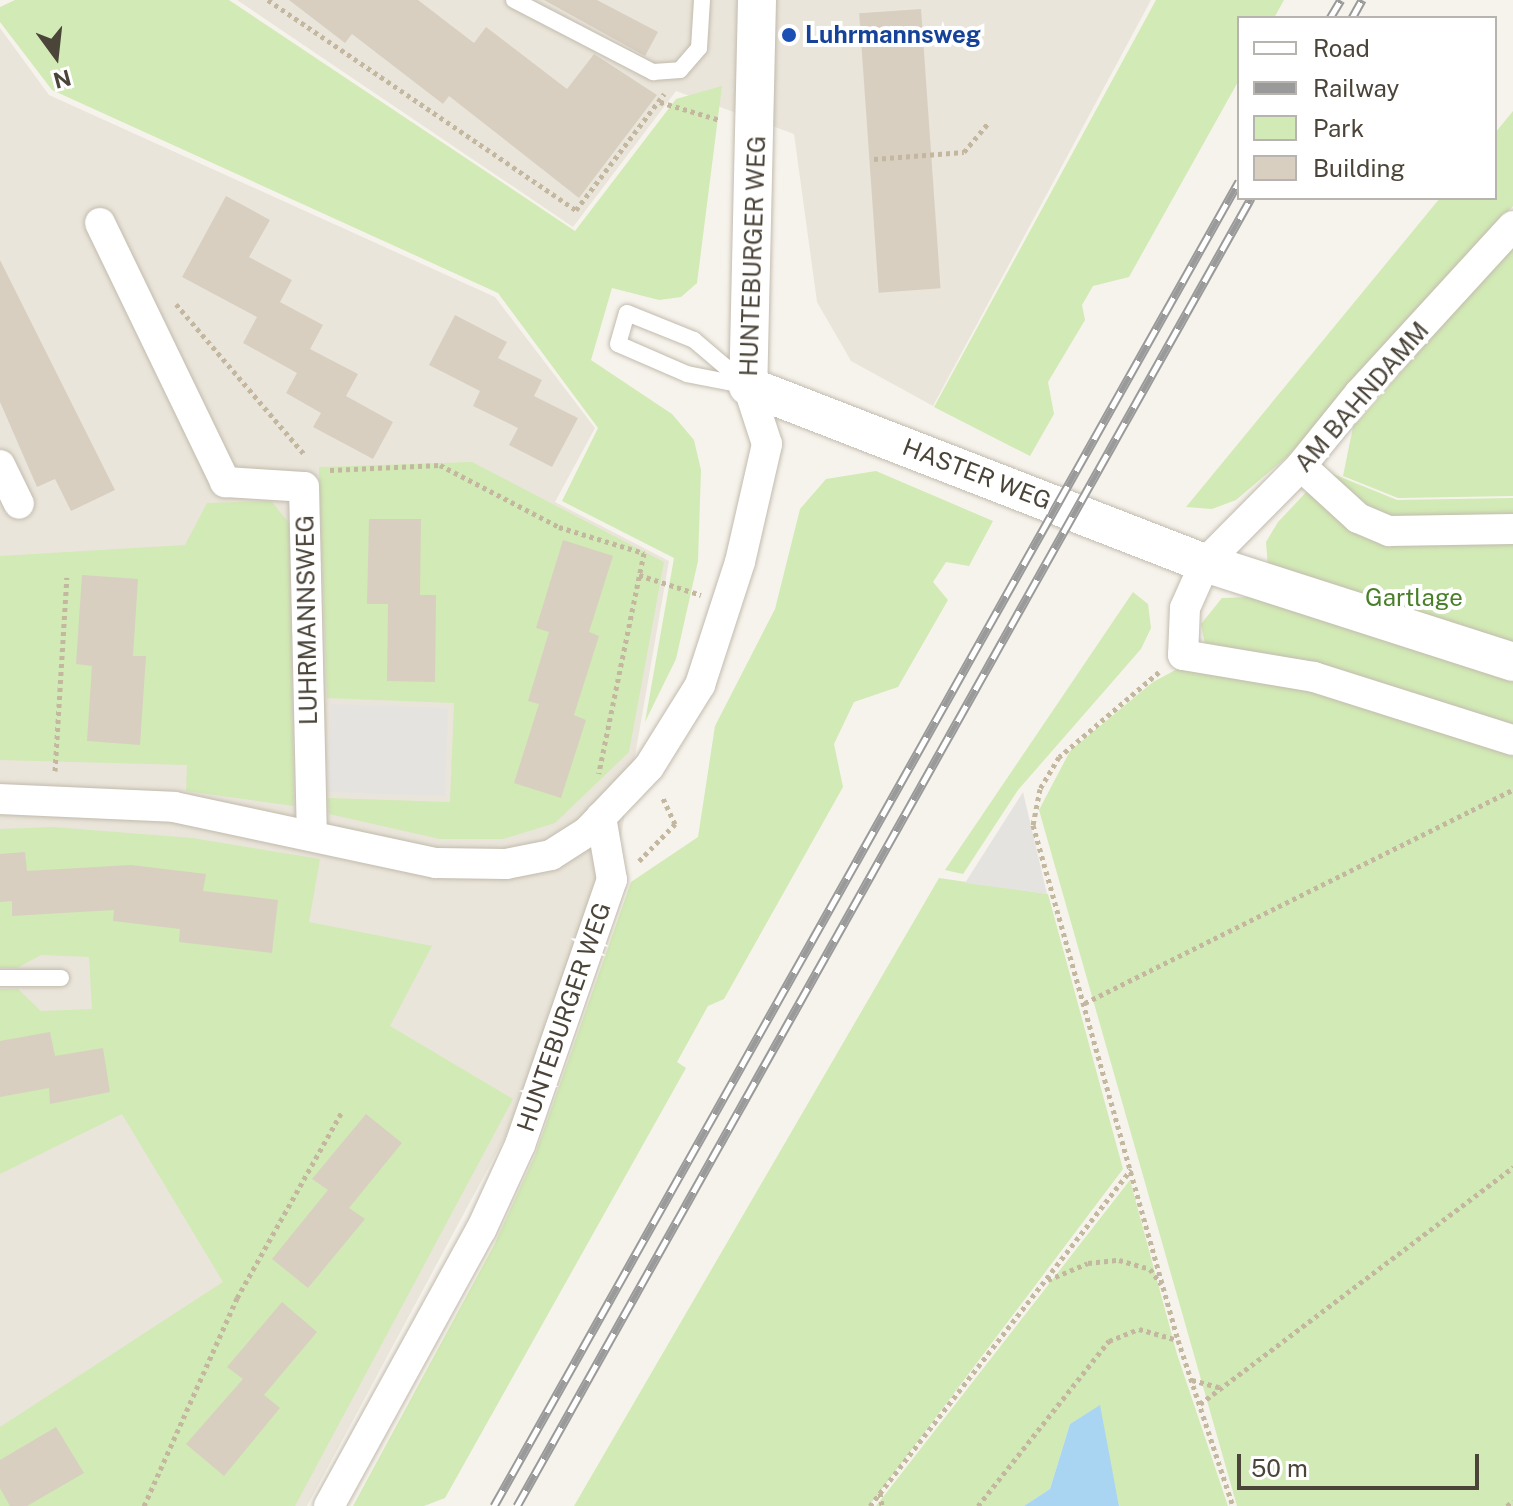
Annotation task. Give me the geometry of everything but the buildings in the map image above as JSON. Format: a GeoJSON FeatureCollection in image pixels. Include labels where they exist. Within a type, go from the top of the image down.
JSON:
{"type":"FeatureCollection","features":[{"type":"Feature","properties":{"kind":"street","name":"HUNTEBURGER WEG"},"geometry":{"type":"LineString","coordinates":[[329,1506],[481,1230],[520,1145],[612,880],[594,825],[649,767],[700,685],[740,562],[767,444],[748,386],[757,0]]}},
{"type":"Feature","properties":{"kind":"street","name":"LUHRMANNSWEG"},"geometry":{"type":"LineString","coordinates":[[100,223],[225,482],[311,479],[312,832]]}},
{"type":"Feature","properties":{"kind":"street","name":"AM BAHNDAMM"},"geometry":{"type":"LineString","coordinates":[[1205,563],[1301,466],[1359,394],[1513,226]]}},
{"type":"Feature","properties":{"kind":"street","name":"HASTER WEG"},"geometry":{"type":"LineString","coordinates":[[748,386],[1205,563],[1513,662]]}},
{"type":"Feature","properties":{"kind":"street"},"geometry":{"type":"LineString","coordinates":[[0,465],[19,504]]}},
{"type":"Feature","properties":{"kind":"street"},"geometry":{"type":"LineString","coordinates":[[1301,466],[1358,518],[1389,531],[1513,529]]}},
{"type":"Feature","properties":{"kind":"street"},"geometry":{"type":"LineString","coordinates":[[1205,563],[1185,608],[1183,655],[1314,677],[1513,740]]}},
{"type":"Feature","properties":{"kind":"street"},"geometry":{"type":"LineString","coordinates":[[0,799],[53,799],[174,807],[312,832],[436,863],[506,864],[551,855],[594,825]]}},
{"type":"Feature","properties":{"kind":"lane"},"geometry":{"type":"LineString","coordinates":[[514,0],[653,72],[680,70],[699,48],[702,0]]}},
{"type":"Feature","properties":{"kind":"lane","name":"HASTER WEG"},"geometry":{"type":"LineString","coordinates":[[627,313],[694,340],[748,386],[687,374],[618,344],[627,313]]}},
{"type":"Feature","properties":{"kind":"lane"},"geometry":{"type":"LineString","coordinates":[[0,978],[61,978]]}},
{"type":"Feature","properties":{"kind":"path"},"geometry":{"type":"LineString","coordinates":[[268,0],[576,210],[660,102],[680,70]]}},
{"type":"Feature","properties":{"kind":"path"},"geometry":{"type":"LineString","coordinates":[[660,102],[756,131]]}},
{"type":"Feature","properties":{"kind":"path"},"geometry":{"type":"LineString","coordinates":[[874,159],[964,152],[988,123]]}},
{"type":"Feature","properties":{"kind":"path"},"geometry":{"type":"LineString","coordinates":[[167,293],[311,479],[440,465],[559,527],[644,553],[594,825]]}},
{"type":"Feature","properties":{"kind":"path"},"geometry":{"type":"LineString","coordinates":[[639,575],[673,586]]}},
{"type":"Feature","properties":{"kind":"path"},"geometry":{"type":"LineString","coordinates":[[53,799],[67,577]]}},
{"type":"Feature","properties":{"kind":"path"},"geometry":{"type":"LineString","coordinates":[[1183,655],[1059,757],[1040,789],[1033,825],[1178,1340],[1233,1506]]}},
{"type":"Feature","properties":{"kind":"path"},"geometry":{"type":"LineString","coordinates":[[612,880],[648,855],[675,824],[649,767]]}},
{"type":"Feature","properties":{"kind":"path"},"geometry":{"type":"LineString","coordinates":[[1085,1003],[1513,790]]}},
{"type":"Feature","properties":{"kind":"path"},"geometry":{"type":"LineString","coordinates":[[144,1506],[237,1298],[342,1112]]}},
{"type":"Feature","properties":{"kind":"path"},"geometry":{"type":"LineString","coordinates":[[1200,1404],[1513,1167]]}},
{"type":"Feature","properties":{"kind":"path"},"geometry":{"type":"LineString","coordinates":[[870,1506],[1132,1168]]}},
{"type":"Feature","properties":{"kind":"path"},"geometry":{"type":"LineString","coordinates":[[1047,1280],[1088,1263],[1119,1260],[1150,1269],[1165,1289]]}},
{"type":"Feature","properties":{"kind":"path"},"geometry":{"type":"LineString","coordinates":[[978,1506],[1109,1341],[1139,1329],[1178,1340]]}},
{"type":"Feature","properties":{"kind":"path"},"geometry":{"type":"LineString","coordinates":[[1191,1380],[1222,1388]]}},
{"type":"Feature","properties":{"kind":"path"},"geometry":{"type":"LineString","coordinates":[[880,1492],[882,1506]]}},
{"type":"Feature","properties":{"kind":"path"},"geometry":{"type":"LineString","coordinates":[[1507,1506],[1513,1501]]}},
{"type":"Feature","properties":{"kind":"shaded area"},"geometry":{"type":"Polygon","coordinates":[[[237,0],[1151,0],[933,406],[851,361],[817,302],[794,134],[676,91],[573,227],[237,0]]]}},
{"type":"Feature","properties":{"kind":"shaded area"},"geometry":{"type":"Polygon","coordinates":[[[0,28],[49,95],[495,297],[595,428],[555,502],[669,561],[618,853],[506,1135],[307,1506],[0,1506],[0,28]]]}},
{"type":"Feature","properties":{"kind":"shaded area"},"geometry":{"type":"Polygon","coordinates":[[[331,704],[448,708],[445,796],[328,792],[331,704]]]}},
{"type":"Feature","properties":{"kind":"shaded area"},"geometry":{"type":"Polygon","coordinates":[[[1023,792],[1047,894],[965,883],[1023,792]]]}},
{"type":"Feature","properties":{"kind":"green space"},"geometry":{"type":"Polygon","coordinates":[[[15,0],[229,0],[575,231],[676,99],[722,86],[697,283],[681,297],[659,300],[612,288],[591,360],[672,414],[694,440],[701,470],[698,561],[676,659],[645,722],[674,558],[562,501],[598,428],[498,293],[52,90],[0,22],[0,7],[15,0]]]}},
{"type":"Feature","properties":{"kind":"green space"},"geometry":{"type":"Polygon","coordinates":[[[1156,0],[1284,0],[1275,16],[1237,16],[1237,84],[1129,277],[1093,286],[1082,305],[1085,320],[1048,382],[1054,414],[1030,456],[934,407],[1156,0]]]}},
{"type":"Feature","properties":{"kind":"green space"},"geometry":{"type":"Polygon","coordinates":[[[1513,111],[1513,206],[1288,456],[1236,500],[1212,509],[1186,507],[1438,200],[1497,200],[1497,131],[1513,111]]]}},
{"type":"Feature","properties":{"kind":"green space"},"geometry":{"type":"Polygon","coordinates":[[[1513,245],[1513,496],[1398,498],[1343,476],[1353,427],[1513,245]]]}},
{"type":"Feature","properties":{"kind":"green space"},"geometry":{"type":"Polygon","coordinates":[[[472,462],[664,562],[629,752],[555,823],[503,839],[440,839],[329,814],[328,798],[450,802],[454,703],[327,698],[319,467],[472,462]]]}},
{"type":"Feature","properties":{"kind":"green space"},"geometry":{"type":"Polygon","coordinates":[[[876,471],[993,521],[969,566],[946,562],[933,582],[948,600],[898,687],[854,702],[834,744],[843,787],[724,999],[708,1006],[677,1062],[686,1068],[445,1498],[424,1506],[353,1506],[494,1245],[535,1155],[631,882],[698,837],[715,726],[775,609],[800,509],[826,479],[876,471]]]}},
{"type":"Feature","properties":{"kind":"green space","name":"Gartlage"},"geometry":{"type":"Polygon","coordinates":[[[1326,471],[1397,500],[1513,498],[1513,732],[1207,656],[1201,624],[1222,598],[1249,597],[1268,568],[1266,542],[1278,522],[1326,471]]]}},
{"type":"Feature","properties":{"kind":"green space"},"geometry":{"type":"Polygon","coordinates":[[[271,501],[289,523],[294,806],[186,791],[187,765],[0,760],[0,556],[185,545],[207,503],[271,501]]]}},
{"type":"Feature","properties":{"kind":"green space"},"geometry":{"type":"Polygon","coordinates":[[[1133,592],[1148,604],[1151,628],[1141,649],[1018,790],[963,874],[945,870],[1133,592]]]}},
{"type":"Feature","properties":{"kind":"green space"},"geometry":{"type":"Polygon","coordinates":[[[1185,665],[1335,694],[1513,752],[1513,1506],[1237,1506],[1039,810],[1070,751],[1153,682],[1185,665]]]}},
{"type":"Feature","properties":{"kind":"green space"},"geometry":{"type":"Polygon","coordinates":[[[53,827],[192,838],[320,859],[309,922],[432,946],[390,1026],[513,1099],[295,1506],[0,1506],[0,1427],[223,1282],[122,1114],[0,1174],[0,989],[18,989],[41,1011],[92,1009],[89,957],[41,955],[17,968],[0,968],[0,829],[53,827]]]}},
{"type":"Feature","properties":{"kind":"green space"},"geometry":{"type":"Polygon","coordinates":[[[939,878],[1048,894],[1123,1169],[869,1506],[574,1506],[939,878]]]}},
{"type":"Feature","properties":{"kind":"green space"},"geometry":{"type":"Polygon","coordinates":[[[1130,1180],[1177,1354],[1228,1506],[1119,1506],[1099,1406],[1070,1424],[1050,1489],[1024,1506],[876,1506],[1130,1180]]]}},
{"type":"Feature","properties":{"kind":"water"},"geometry":{"type":"Polygon","coordinates":[[[1100,1405],[1119,1506],[1024,1506],[1050,1489],[1070,1424],[1100,1405]]]}},
{"type":"Feature","properties":{"kind":"railway"},"geometry":{"type":"LineString","coordinates":[[1331,16],[1341,0]]}},
{"type":"Feature","properties":{"kind":"railway"},"geometry":{"type":"LineString","coordinates":[[1353,16],[1362,0]]}},
{"type":"Feature","properties":{"kind":"railway"},"geometry":{"type":"LineString","coordinates":[[494,1506],[1237,185]]}},
{"type":"Feature","properties":{"kind":"railway"},"geometry":{"type":"LineString","coordinates":[[517,1506],[1250,200]]}},
{"type":"Feature","properties":{"kind":"place","name":"Luhrmannsweg"},"geometry":{"type":"Point","coordinates":[789,35]}}]}
